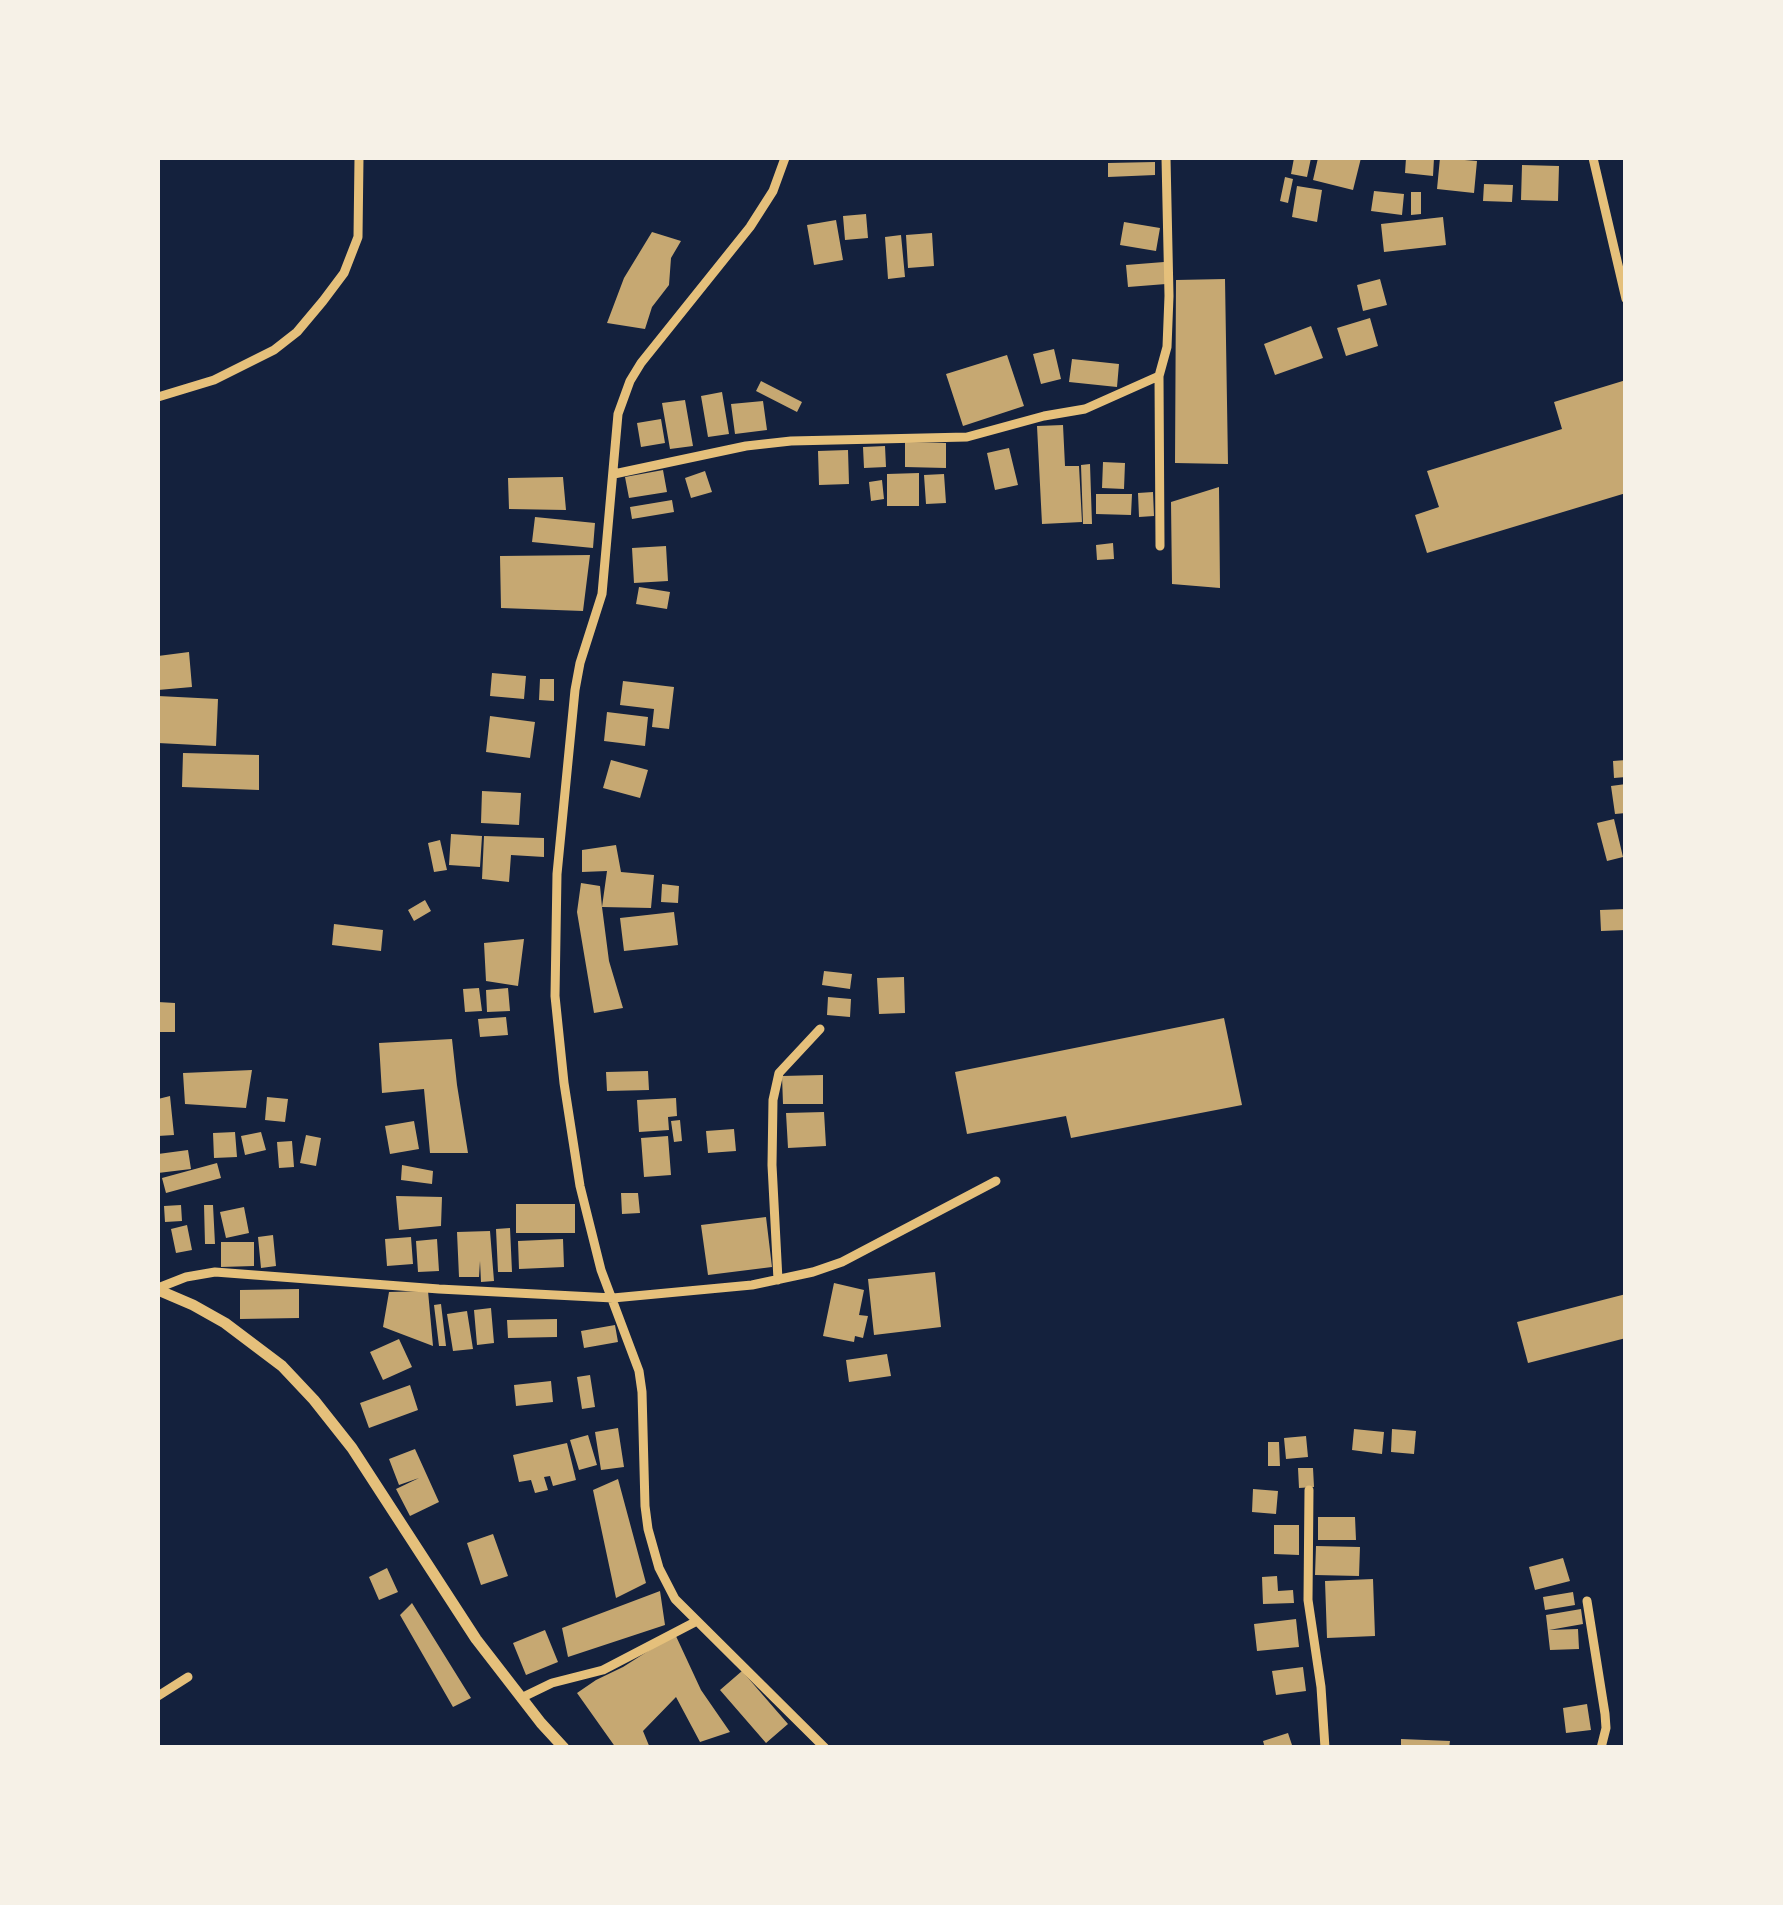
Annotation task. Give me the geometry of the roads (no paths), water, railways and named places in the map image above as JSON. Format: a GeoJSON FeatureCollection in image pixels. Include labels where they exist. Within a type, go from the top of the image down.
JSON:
{"type":"FeatureCollection","features":[{"type":"Feature","properties":{"kind":"street"},"geometry":{"type":"LineString","coordinates":[[158,397],[214,380],[262,356],[297,332],[344,272],[358,237],[359,158]]}},
{"type":"Feature","properties":{"kind":"street"},"geometry":{"type":"LineString","coordinates":[[785,158],[773,191],[750,226],[656,342],[630,381],[618,414],[602,594],[575,690],[557,874],[555,996],[580,1186],[594,1245],[639,1371],[642,1474],[648,1529],[659,1568],[676,1599],[825,1748]]}},
{"type":"Feature","properties":{"kind":"street"},"geometry":{"type":"LineString","coordinates":[[1160,546],[1159,376],[1167,346],[1169,296],[1166,158]]}},
{"type":"Feature","properties":{"kind":"street"},"geometry":{"type":"LineString","coordinates":[[1594,158],[1626,299]]}},
{"type":"Feature","properties":{"kind":"street"},"geometry":{"type":"LineString","coordinates":[[614,474],[711,452],[776,443],[966,437],[1086,409],[1159,376]]}},
{"type":"Feature","properties":{"kind":"street"},"geometry":{"type":"LineString","coordinates":[[778,1280],[773,1100],[779,1073],[820,1028]]}},
{"type":"Feature","properties":{"kind":"street"},"geometry":{"type":"LineString","coordinates":[[158,1289],[186,1277],[216,1272],[613,1298],[752,1284],[842,1262],[996,1181]]}},
{"type":"Feature","properties":{"kind":"street"},"geometry":{"type":"LineString","coordinates":[[158,1289],[225,1323],[282,1366],[314,1400],[352,1448],[476,1639],[564,1748]]}},
{"type":"Feature","properties":{"kind":"street"},"geometry":{"type":"LineString","coordinates":[[1309,1490],[1308,1600],[1325,1748]]}},
{"type":"Feature","properties":{"kind":"street"},"geometry":{"type":"LineString","coordinates":[[1587,1601],[1606,1728],[1602,1748]]}},
{"type":"Feature","properties":{"kind":"street"},"geometry":{"type":"LineString","coordinates":[[521,1698],[552,1683],[602,1670],[697,1621]]}},
{"type":"Feature","properties":{"kind":"street"},"geometry":{"type":"LineString","coordinates":[[158,1696],[188,1677]]}}]}
